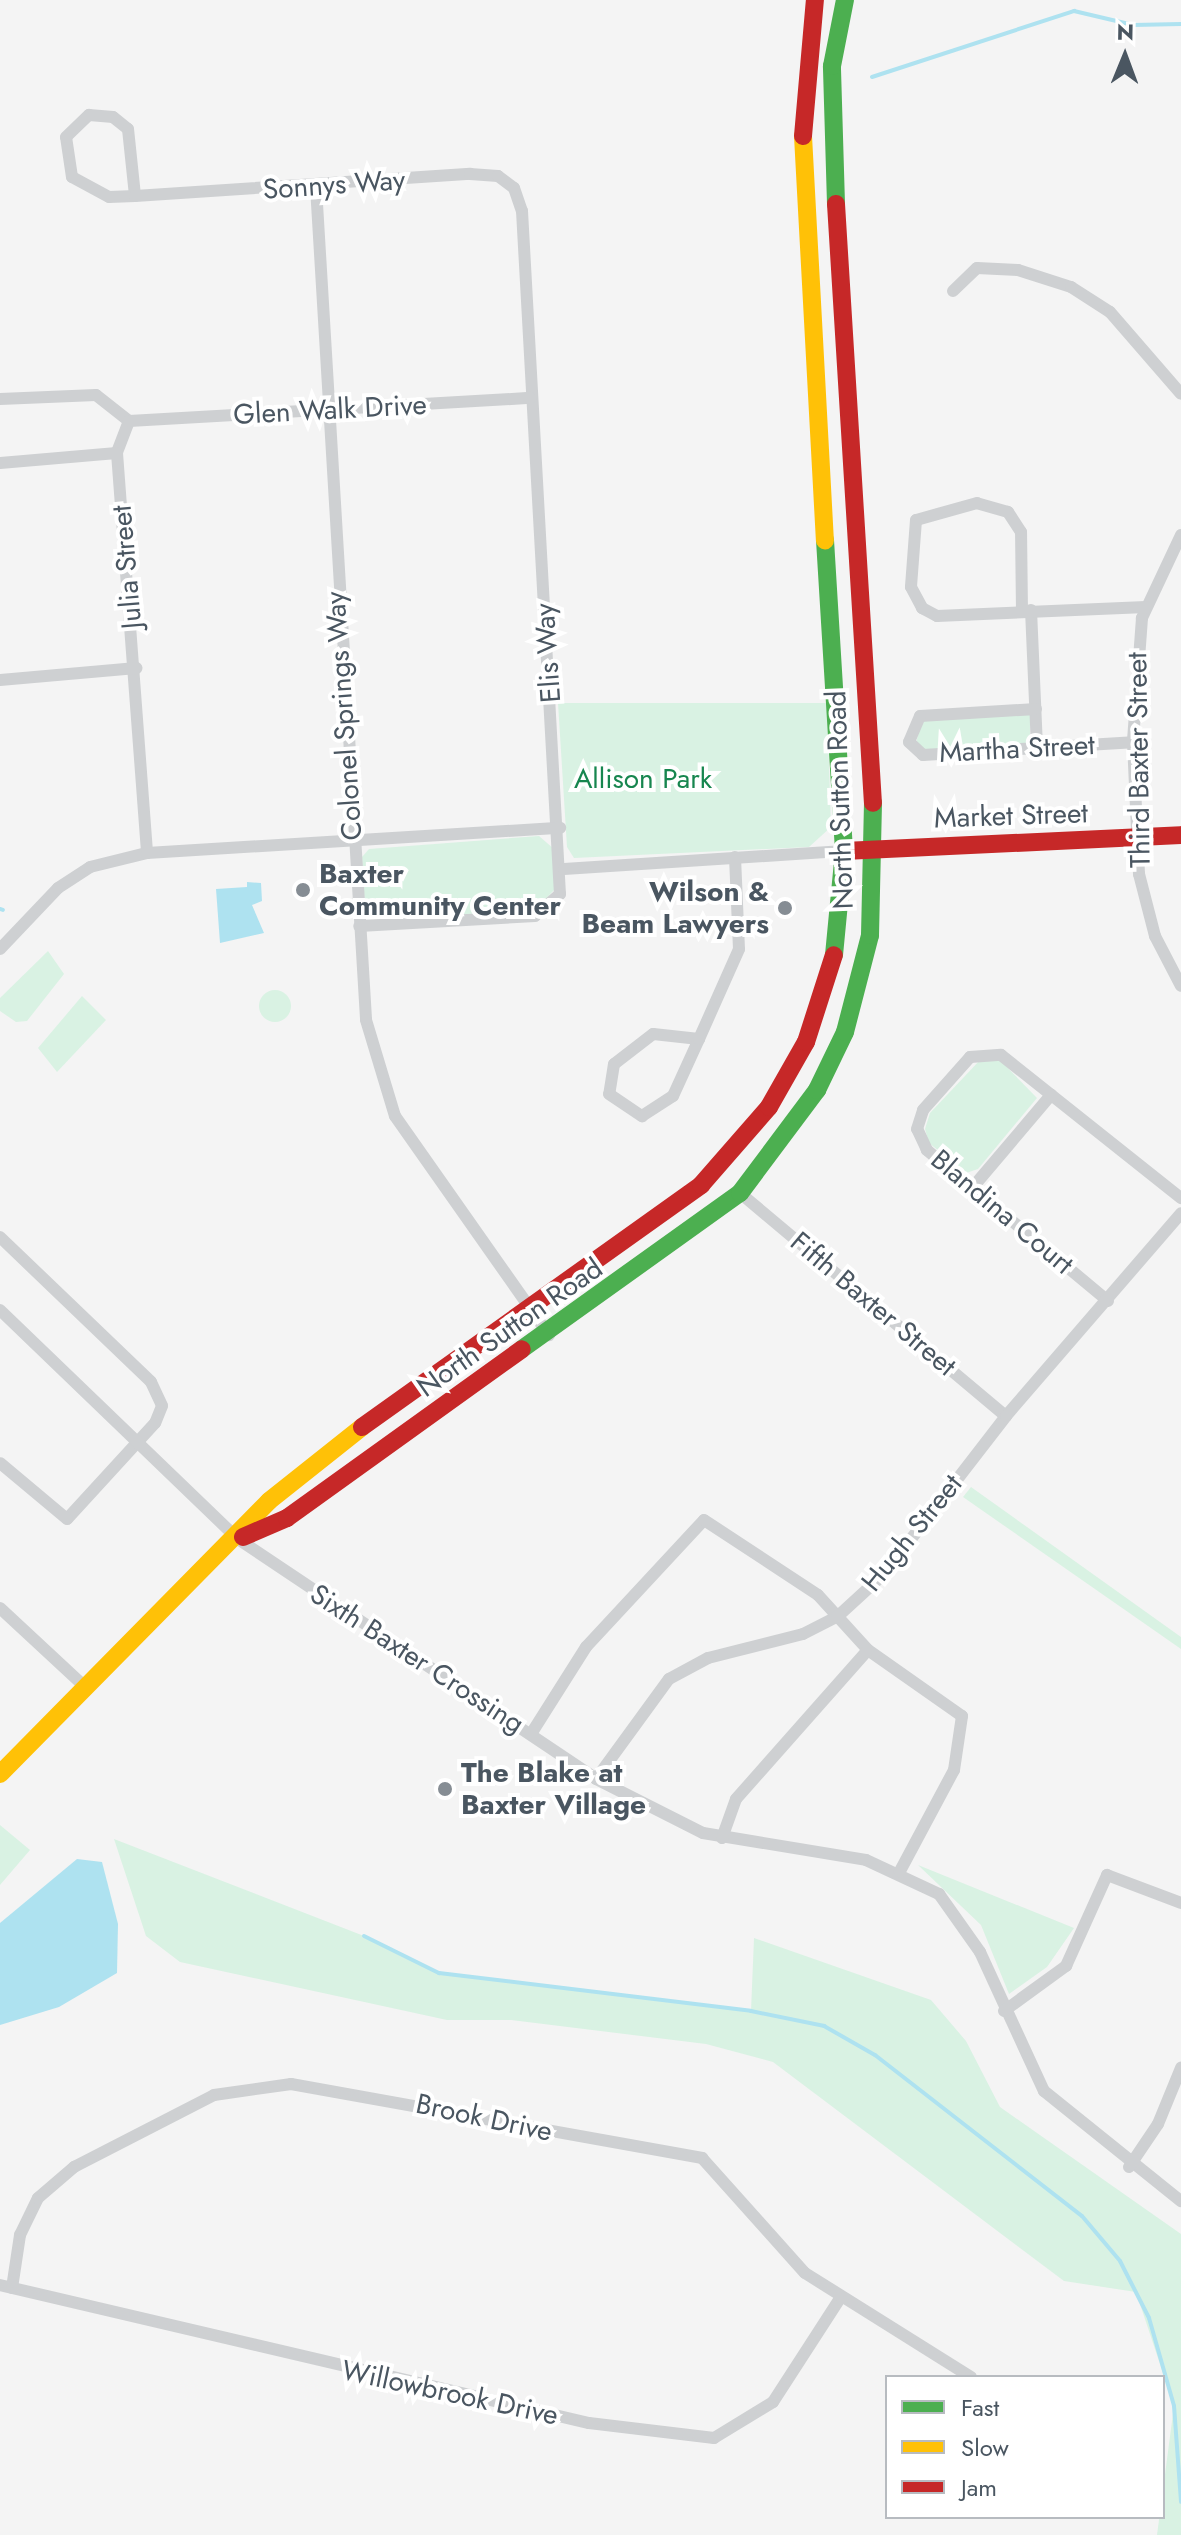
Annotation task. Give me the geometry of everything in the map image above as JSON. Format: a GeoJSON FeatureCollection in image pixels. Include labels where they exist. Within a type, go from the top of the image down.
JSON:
{"type":"FeatureCollection","features":[{"type":"Feature","properties":{"kind":"main road","name":"North Sutton Road"},"geometry":{"type":"LineString","coordinates":[[0,1774],[238,1539],[269,1501],[377,1415],[701,1185],[769,1107],[824,993],[840,920],[844,851],[801,161],[815,0]]}},
{"type":"Feature","properties":{"kind":"main road","name":"North Sutton Road"},"geometry":{"type":"LineString","coordinates":[[238,1539],[287,1518],[549,1335],[740,1193],[817,1090],[845,1032],[870,935],[876,849],[832,133],[832,66],[845,0]]}},
{"type":"Feature","properties":{"kind":"main road","name":"Market Street"},"geometry":{"type":"LineString","coordinates":[[844,851],[1181,835]]}},
{"type":"Feature","properties":{"kind":"street","name":"Sonnys Way"},"geometry":{"type":"LineString","coordinates":[[135,196],[128,129],[102,115],[71,127],[64,149],[72,177],[109,197],[135,196],[316,187],[470,174],[498,176],[518,201]]}},
{"type":"Feature","properties":{"kind":"street","name":"Colonel Springs Way"},"geometry":{"type":"LineString","coordinates":[[316,187],[324,411],[366,1020],[395,1116],[549,1335]]}},
{"type":"Feature","properties":{"kind":"street","name":"Elis Way"},"geometry":{"type":"LineString","coordinates":[[359,926],[544,915],[558,899],[564,869],[518,201]]}},
{"type":"Feature","properties":{"kind":"street"},"geometry":{"type":"LineString","coordinates":[[953,291],[977,268],[1018,270],[1071,287],[1119,320],[1181,394]]}},
{"type":"Feature","properties":{"kind":"street"},"geometry":{"type":"LineString","coordinates":[[0,399],[96,395],[129,421]]}},
{"type":"Feature","properties":{"kind":"street","name":"Glen Walk Drive"},"geometry":{"type":"LineString","coordinates":[[129,421],[530,398]]}},
{"type":"Feature","properties":{"kind":"street","name":"Julia Street"},"geometry":{"type":"LineString","coordinates":[[129,421],[117,453],[136,668],[147,853]]}},
{"type":"Feature","properties":{"kind":"street"},"geometry":{"type":"LineString","coordinates":[[0,463],[117,453]]}},
{"type":"Feature","properties":{"kind":"street"},"geometry":{"type":"LineString","coordinates":[[1027,610],[1021,532],[1008,512],[977,503],[916,520],[911,587],[922,608],[937,616],[1146,607]]}},
{"type":"Feature","properties":{"kind":"street","name":"Third Baxter Street"},"geometry":{"type":"LineString","coordinates":[[1181,535],[1146,607],[1135,660],[1133,742],[1137,838],[1155,936],[1181,986]]}},
{"type":"Feature","properties":{"kind":"street","name":"Martha Street"},"geometry":{"type":"LineString","coordinates":[[1027,610],[1037,748]]}},
{"type":"Feature","properties":{"kind":"street"},"geometry":{"type":"LineString","coordinates":[[0,680],[136,668]]}},
{"type":"Feature","properties":{"kind":"street","name":"Martha Street"},"geometry":{"type":"LineString","coordinates":[[1036,709],[920,716],[909,742],[923,755],[1133,742]]}},
{"type":"Feature","properties":{"kind":"street"},"geometry":{"type":"LineString","coordinates":[[0,949],[58,888],[90,867],[147,853],[560,828]]}},
{"type":"Feature","properties":{"kind":"street"},"geometry":{"type":"LineString","coordinates":[[564,869],[844,851]]}},
{"type":"Feature","properties":{"kind":"street"},"geometry":{"type":"LineString","coordinates":[[699,1039],[653,1034],[614,1064],[609,1094],[642,1116],[659,1112],[699,1039],[739,949],[735,857]]}},
{"type":"Feature","properties":{"kind":"street","name":"Blandina Court"},"geometry":{"type":"LineString","coordinates":[[1108,1301],[919,1140],[923,1110],[980,1052],[1009,1059],[1181,1198]]}},
{"type":"Feature","properties":{"kind":"street"},"geometry":{"type":"LineString","coordinates":[[973,1187],[1051,1095]]}},
{"type":"Feature","properties":{"kind":"street","name":"Fifth Baxter Street"},"geometry":{"type":"LineString","coordinates":[[740,1193],[1006,1416]]}},
{"type":"Feature","properties":{"kind":"street","name":"Hugh Street"},"geometry":{"type":"LineString","coordinates":[[596,1779],[669,1679],[708,1658],[771,1645],[837,1617],[884,1574],[1006,1416],[1181,1213]]}},
{"type":"Feature","properties":{"kind":"street"},"geometry":{"type":"LineString","coordinates":[[0,1237],[156,1388],[159,1417],[67,1519],[0,1463]]}},
{"type":"Feature","properties":{"kind":"street","name":"Sixth Baxter Crossing"},"geometry":{"type":"LineString","coordinates":[[0,1310],[238,1539],[596,1779],[722,1838],[900,1871],[939,1894],[959,1918],[1044,2091],[1129,2167],[1181,2201]]}},
{"type":"Feature","properties":{"kind":"street"},"geometry":{"type":"LineString","coordinates":[[531,1734],[586,1647],[704,1520],[818,1595],[868,1650],[962,1716],[954,1770],[900,1871]]}},
{"type":"Feature","properties":{"kind":"street"},"geometry":{"type":"LineString","coordinates":[[0,1608],[85,1687]]}},
{"type":"Feature","properties":{"kind":"street"},"geometry":{"type":"LineString","coordinates":[[722,1838],[736,1799],[868,1650]]}},
{"type":"Feature","properties":{"kind":"street"},"geometry":{"type":"LineString","coordinates":[[1004,2011],[1066,1966],[1107,1875],[1181,1903]]}},
{"type":"Feature","properties":{"kind":"street"},"geometry":{"type":"LineString","coordinates":[[1129,2167],[1158,2124],[1181,2068]]}},
{"type":"Feature","properties":{"kind":"street","name":"Brook Drive"},"geometry":{"type":"LineString","coordinates":[[6,2286],[20,2235],[38,2198],[74,2167],[214,2095],[291,2084],[702,2158],[764,2233],[841,2297],[968,2375]]}},
{"type":"Feature","properties":{"kind":"street","name":"Willowbrook Drive"},"geometry":{"type":"LineString","coordinates":[[6,2286],[589,2423],[714,2438],[773,2402],[841,2297]]}},
{"type":"Feature","properties":{"kind":"green space","name":"Allison Park"},"geometry":{"type":"Polygon","coordinates":[[[558,703],[827,703],[831,827],[809,847],[574,858],[567,847],[558,703]]]}},
{"type":"Feature","properties":{"kind":"green space"},"geometry":{"type":"Polygon","coordinates":[[[1030,714],[1030,743],[925,750],[916,744],[921,721],[1030,714]]]}},
{"type":"Feature","properties":{"kind":"green space"},"geometry":{"type":"Polygon","coordinates":[[[539,836],[554,849],[556,888],[535,910],[382,919],[365,910],[362,857],[369,849],[539,836]]]}},
{"type":"Feature","properties":{"kind":"green space"},"geometry":{"type":"Polygon","coordinates":[[[48,951],[64,974],[27,1021],[16,1022],[0,1011],[0,998],[48,951]]]}},
{"type":"Feature","properties":{"kind":"green space"},"geometry":{"type":"Polygon","coordinates":[[[275,990],[286,995],[291,1006],[286,1017],[275,1022],[264,1017],[259,1006],[264,995],[275,990]]]}},
{"type":"Feature","properties":{"kind":"green space"},"geometry":{"type":"Polygon","coordinates":[[[82,996],[106,1020],[57,1072],[38,1048],[82,996]]]}},
{"type":"Feature","properties":{"kind":"green space"},"geometry":{"type":"Polygon","coordinates":[[[981,1059],[1001,1061],[1037,1098],[978,1169],[966,1173],[929,1143],[925,1129],[930,1113],[981,1059]]]}},
{"type":"Feature","properties":{"kind":"green space"},"geometry":{"type":"Polygon","coordinates":[[[971,1487],[1181,1637],[1181,1649],[963,1497],[971,1487]]]}},
{"type":"Feature","properties":{"kind":"green space"},"geometry":{"type":"Polygon","coordinates":[[[0,1825],[30,1850],[0,1885],[0,1825]]]}},
{"type":"Feature","properties":{"kind":"green space"},"geometry":{"type":"Polygon","coordinates":[[[114,1839],[364,1936],[439,1973],[751,2011],[754,1938],[931,2000],[966,2041],[1000,2107],[1181,2234],[1181,2535],[1157,2535],[1159,2519],[1165,2519],[1165,2474],[1174,2406],[1136,2292],[1064,2281],[773,2062],[706,2044],[511,2020],[447,2020],[180,1962],[146,1936],[114,1839]]]}},
{"type":"Feature","properties":{"kind":"green space"},"geometry":{"type":"Polygon","coordinates":[[[918,1865],[1074,1928],[1047,1967],[1009,1994],[981,1925],[918,1865]]]}},
{"type":"Feature","properties":{"kind":"water"},"geometry":{"type":"Polygon","coordinates":[[[247,882],[261,883],[262,901],[252,905],[264,933],[220,943],[216,889],[247,887],[247,882]]]}},
{"type":"Feature","properties":{"kind":"water"},"geometry":{"type":"Polygon","coordinates":[[[77,1859],[102,1862],[118,1924],[117,1973],[59,2007],[0,2025],[0,1923],[77,1859]]]}},
{"type":"Feature","properties":{"kind":"waterway"},"geometry":{"type":"LineString","coordinates":[[872,77],[1074,11],[1133,25],[1181,24]]}},
{"type":"Feature","properties":{"kind":"waterway"},"geometry":{"type":"LineString","coordinates":[[364,1936],[439,1973],[751,2011],[824,2026],[875,2055],[1082,2216],[1120,2261],[1149,2318],[1174,2406],[1181,2502]]}},
{"type":"Feature","properties":{"kind":"traffic: fast"},"geometry":{"type":"LineString","coordinates":[[836,204],[832,66],[845,0]]}},
{"type":"Feature","properties":{"kind":"traffic: fast"},"geometry":{"type":"LineString","coordinates":[[825,540],[844,851],[834,955]]}},
{"type":"Feature","properties":{"kind":"traffic: fast"},"geometry":{"type":"LineString","coordinates":[[522,1349],[740,1193],[817,1090],[845,1032],[870,935],[873,803]]}},
{"type":"Feature","properties":{"kind":"traffic: slow"},"geometry":{"type":"LineString","coordinates":[[803,136],[825,540]]}},
{"type":"Feature","properties":{"kind":"traffic: slow"},"geometry":{"type":"LineString","coordinates":[[0,1774],[269,1501],[362,1427]]}},
{"type":"Feature","properties":{"kind":"traffic: jam"},"geometry":{"type":"LineString","coordinates":[[803,136],[815,0]]}},
{"type":"Feature","properties":{"kind":"traffic: jam"},"geometry":{"type":"LineString","coordinates":[[836,204],[873,803]]}},
{"type":"Feature","properties":{"kind":"traffic: jam"},"geometry":{"type":"LineString","coordinates":[[844,851],[1181,835]]}},
{"type":"Feature","properties":{"kind":"traffic: jam"},"geometry":{"type":"LineString","coordinates":[[362,1427],[701,1185],[769,1107],[806,1042],[834,955]]}},
{"type":"Feature","properties":{"kind":"traffic: jam"},"geometry":{"type":"LineString","coordinates":[[243,1537],[287,1518],[522,1349]]}},
{"type":"Feature","properties":{"kind":"place","name":"Baxter Community Center"},"geometry":{"type":"Point","coordinates":[303,890]}},
{"type":"Feature","properties":{"kind":"place","name":"Wilson & Beam Lawyers"},"geometry":{"type":"Point","coordinates":[785,908]}},
{"type":"Feature","properties":{"kind":"place","name":"The Blake at Baxter Village"},"geometry":{"type":"Point","coordinates":[445,1789]}}]}
